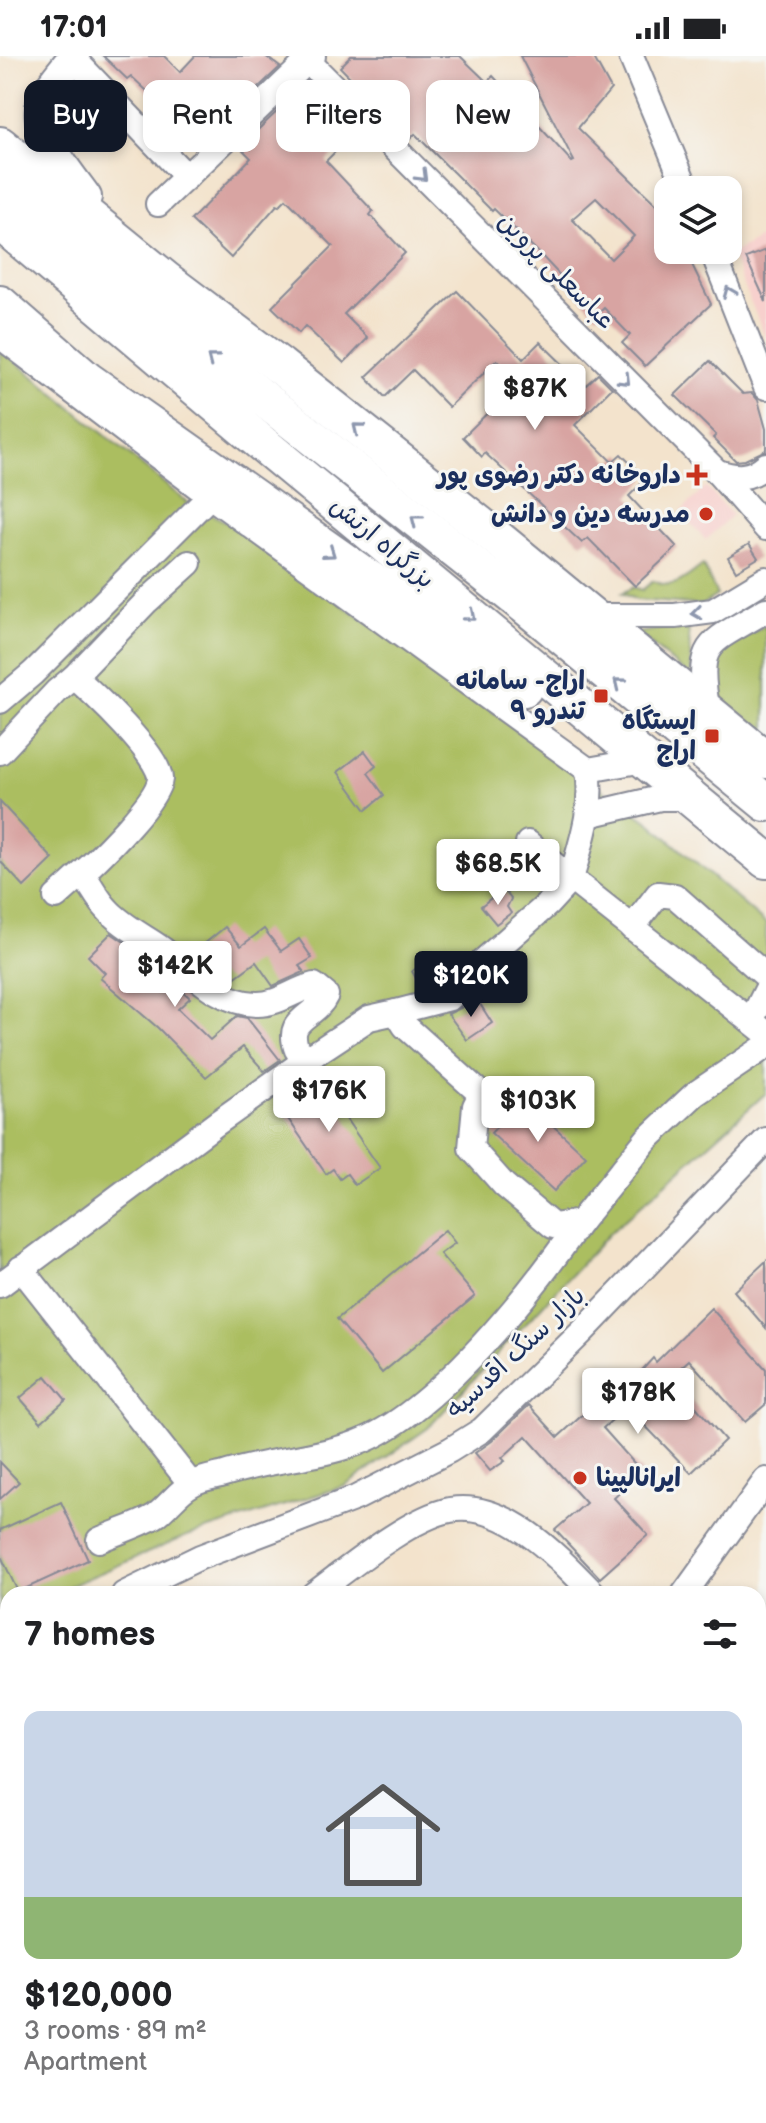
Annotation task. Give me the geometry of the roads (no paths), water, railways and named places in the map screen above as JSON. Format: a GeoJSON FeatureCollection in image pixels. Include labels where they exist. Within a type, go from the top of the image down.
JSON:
{"type":"FeatureCollection","features":[{"type":"Feature","properties":{"kind":"highway"},"geometry":{"type":"LineString","coordinates":[[0,124],[86,197],[174,264],[280,366]]}},
{"type":"Feature","properties":{"kind":"highway"},"geometry":{"type":"LineString","coordinates":[[0,145],[167,281],[280,366],[503,543],[766,760]]}},
{"type":"Feature","properties":{"kind":"highway","name":"بزرگراه ارتش"},"geometry":{"type":"LineString","coordinates":[[0,181],[182,334],[528,608],[766,803]]}},
{"type":"Feature","properties":{"kind":"highway","name":"بزرگراه ارتش"},"geometry":{"type":"LineString","coordinates":[[0,222],[259,441],[766,860]]}},
{"type":"Feature","properties":{"kind":"highway"},"geometry":{"type":"LineString","coordinates":[[0,251],[146,372],[259,441]]}},
{"type":"Feature","properties":{"kind":"highway"},"geometry":{"type":"LineString","coordinates":[[0,304],[87,380],[517,683],[644,760]]}},
{"type":"Feature","properties":{"kind":"highway"},"geometry":{"type":"LineString","coordinates":[[503,543],[528,608],[593,616]]}},
{"type":"Feature","properties":{"kind":"highway"},"geometry":{"type":"LineString","coordinates":[[698,805],[766,889]]}},
{"type":"Feature","properties":{"kind":"main road"},"geometry":{"type":"LineString","coordinates":[[73,57],[41,104],[41,127],[52,149],[86,197]]}},
{"type":"Feature","properties":{"kind":"street"},"geometry":{"type":"LineString","coordinates":[[631,56],[681,176]]}},
{"type":"Feature","properties":{"kind":"street"},"geometry":{"type":"LineString","coordinates":[[73,57],[187,177]]}},
{"type":"Feature","properties":{"kind":"street"},"geometry":{"type":"LineString","coordinates":[[158,204],[308,58]]}},
{"type":"Feature","properties":{"kind":"street","name":"عباسعلی پروین"},"geometry":{"type":"LineString","coordinates":[[308,58],[717,472],[766,528]]}},
{"type":"Feature","properties":{"kind":"street"},"geometry":{"type":"LineString","coordinates":[[718,264],[766,387]]}},
{"type":"Feature","properties":{"kind":"street"},"geometry":{"type":"LineString","coordinates":[[0,336],[210,496],[588,770],[591,790],[588,815],[571,879],[549,904],[474,969],[450,998],[369,1018],[217,1123],[0,1285]]}},
{"type":"Feature","properties":{"kind":"street"},"geometry":{"type":"LineString","coordinates":[[717,472],[733,477],[747,476],[766,465]]}},
{"type":"Feature","properties":{"kind":"street"},"geometry":{"type":"LineString","coordinates":[[0,701],[33,673],[210,496]]}},
{"type":"Feature","properties":{"kind":"street"},"geometry":{"type":"LineString","coordinates":[[0,752],[147,601],[189,563]]}},
{"type":"Feature","properties":{"kind":"street"},"geometry":{"type":"LineString","coordinates":[[593,616],[675,616],[713,611],[766,579]]}},
{"type":"Feature","properties":{"kind":"street"},"geometry":{"type":"LineString","coordinates":[[708,712],[702,679],[703,660],[709,645],[766,610]]}},
{"type":"Feature","properties":{"kind":"street"},"geometry":{"type":"LineString","coordinates":[[56,897],[110,848],[158,790],[161,776],[155,760],[143,746],[74,677]]}},
{"type":"Feature","properties":{"kind":"street"},"geometry":{"type":"LineString","coordinates":[[588,770],[644,760]]}},
{"type":"Feature","properties":{"kind":"street"},"geometry":{"type":"LineString","coordinates":[[588,815],[660,798],[698,805]]}},
{"type":"Feature","properties":{"kind":"street"},"geometry":{"type":"LineString","coordinates":[[528,843],[758,1027],[766,991]]}},
{"type":"Feature","properties":{"kind":"street"},"geometry":{"type":"LineString","coordinates":[[87,869],[86,879],[107,910],[161,948],[211,990],[256,1004],[278,1001],[314,985],[326,995],[322,1004],[298,1023],[293,1033],[297,1050],[310,1057]]}},
{"type":"Feature","properties":{"kind":"street"},"geometry":{"type":"LineString","coordinates":[[632,928],[658,894],[675,896],[766,976]]}},
{"type":"Feature","properties":{"kind":"street"},"geometry":{"type":"LineString","coordinates":[[396,1012],[405,1026],[481,1094],[475,1106],[471,1148],[487,1167],[553,1226],[580,1222]]}},
{"type":"Feature","properties":{"kind":"street"},"geometry":{"type":"LineString","coordinates":[[99,1540],[155,1516],[191,1484],[251,1465],[357,1443],[388,1427],[426,1400],[487,1338],[557,1255],[647,1139],[695,1094],[766,1046]]}},
{"type":"Feature","properties":{"kind":"street","name":"بازار سنگ اقدسیه"},"geometry":{"type":"LineString","coordinates":[[140,1586],[200,1557],[356,1498],[450,1450],[482,1430],[583,1331],[766,1140]]}},
{"type":"Feature","properties":{"kind":"street"},"geometry":{"type":"LineString","coordinates":[[21,1268],[191,1484]]}},
{"type":"Feature","properties":{"kind":"street"},"geometry":{"type":"LineString","coordinates":[[690,1586],[766,1480]]}},
{"type":"Feature","properties":{"kind":"street"},"geometry":{"type":"LineString","coordinates":[[325,1586],[386,1541],[451,1510],[488,1513],[512,1523],[559,1558],[586,1586]]}},
{"type":"Feature","properties":{"kind":"place","name":"داروخانه دکتر رضوی پور"},"geometry":{"type":"Point","coordinates":[697,475]}},
{"type":"Feature","properties":{"kind":"place","name":"مدرسه دین و دانش"},"geometry":{"type":"Point","coordinates":[706,514]}},
{"type":"Feature","properties":{"kind":"place","name":"اراج- سامانه ۹ تندرو"},"geometry":{"type":"Point","coordinates":[601,696]}},
{"type":"Feature","properties":{"kind":"place","name":"ایستگاه اراج"},"geometry":{"type":"Point","coordinates":[712,736]}},
{"type":"Feature","properties":{"kind":"place","name":"ایرانالپینا"},"geometry":{"type":"Point","coordinates":[580,1478]}}]}
